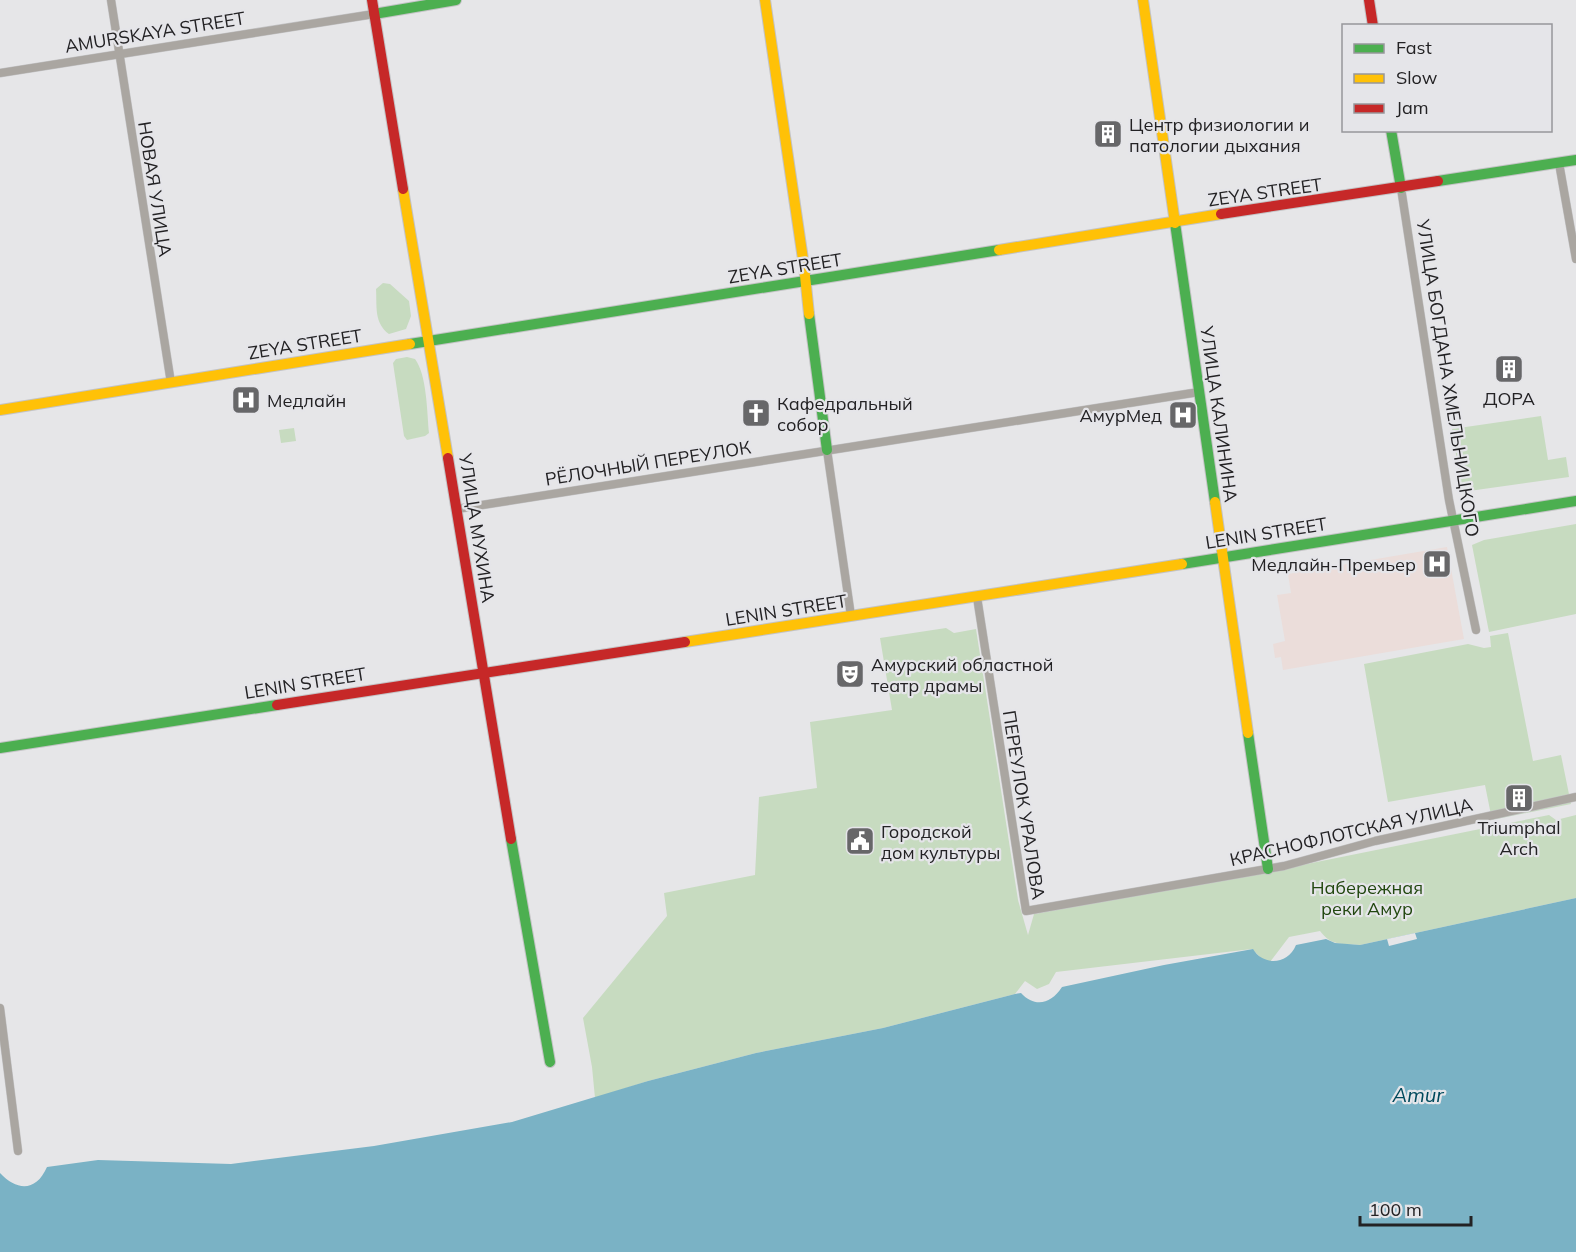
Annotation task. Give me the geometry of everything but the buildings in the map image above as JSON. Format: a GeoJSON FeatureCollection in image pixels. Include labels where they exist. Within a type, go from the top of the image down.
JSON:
{"type":"FeatureCollection","features":[{"type":"Feature","properties":{"kind":"main road","name":"УЛИЦА МУХИНА"},"geometry":{"type":"LineString","coordinates":[[372,0],[550,1062]]}},
{"type":"Feature","properties":{"kind":"main road","name":"AMURSKAYA STREET"},"geometry":{"type":"LineString","coordinates":[[374,14],[456,0]]}},
{"type":"Feature","properties":{"kind":"main road"},"geometry":{"type":"LineString","coordinates":[[765,0],[827,450]]}},
{"type":"Feature","properties":{"kind":"main road","name":"УЛИЦА КАЛИНИНА"},"geometry":{"type":"LineString","coordinates":[[1143,0],[1268,869]]}},
{"type":"Feature","properties":{"kind":"main road"},"geometry":{"type":"LineString","coordinates":[[1369,0],[1373,24]]}},
{"type":"Feature","properties":{"kind":"main road","name":"УЛИЦА БОГДАНА ХМЕЛЬНИЦКОГО"},"geometry":{"type":"LineString","coordinates":[[1391,132],[1401,188]]}},
{"type":"Feature","properties":{"kind":"main road","name":"ZEYA STREET"},"geometry":{"type":"LineString","coordinates":[[0,410],[1576,160]]}},
{"type":"Feature","properties":{"kind":"main road","name":"LENIN STREET"},"geometry":{"type":"LineString","coordinates":[[0,748],[976,597],[1576,501]]}},
{"type":"Feature","properties":{"kind":"street","name":"НОВАЯ УЛИЦА"},"geometry":{"type":"LineString","coordinates":[[111,0],[171,383]]}},
{"type":"Feature","properties":{"kind":"street","name":"AMURSKAYA STREET"},"geometry":{"type":"LineString","coordinates":[[0,73],[374,14]]}},
{"type":"Feature","properties":{"kind":"street"},"geometry":{"type":"LineString","coordinates":[[1559,163],[1576,259]]}},
{"type":"Feature","properties":{"kind":"street","name":"УЛИЦА БОГДАНА ХМЕЛЬНИЦКОГО"},"geometry":{"type":"LineString","coordinates":[[1401,188],[1454,521],[1476,630]]}},
{"type":"Feature","properties":{"kind":"street","name":"РЁЛОЧНЫЙ ПЕРЕУЛОК"},"geometry":{"type":"LineString","coordinates":[[457,509],[1199,392]]}},
{"type":"Feature","properties":{"kind":"street"},"geometry":{"type":"LineString","coordinates":[[827,450],[851,616]]}},
{"type":"Feature","properties":{"kind":"street","name":"ПЕРЕУЛОК УРАЛОВА"},"geometry":{"type":"LineString","coordinates":[[976,597],[1026,911]]}},
{"type":"Feature","properties":{"kind":"street","name":"КРАСНОФЛОТСКАЯ УЛИЦА"},"geometry":{"type":"LineString","coordinates":[[1026,911],[1268,869],[1375,841],[1576,797]]}},
{"type":"Feature","properties":{"kind":"street"},"geometry":{"type":"LineString","coordinates":[[0,1008],[2,1043],[18,1151]]}},
{"type":"Feature","properties":{"kind":"shaded area"},"geometry":{"type":"Polygon","coordinates":[[[1447,547],[1464,639],[1283,670],[1281,657],[1275,658],[1273,644],[1285,641],[1277,595],[1291,593],[1288,574],[1447,547]]]}},
{"type":"Feature","properties":{"kind":"green space"},"geometry":{"type":"Polygon","coordinates":[[[383,283],[390,284],[409,301],[411,316],[406,329],[389,334],[381,325],[377,314],[376,289],[383,283]]]}},
{"type":"Feature","properties":{"kind":"green space"},"geometry":{"type":"Polygon","coordinates":[[[407,357],[415,359],[422,374],[429,433],[407,440],[404,436],[393,363],[396,359],[407,357]]]}},
{"type":"Feature","properties":{"kind":"green space"},"geometry":{"type":"Polygon","coordinates":[[[1541,416],[1548,460],[1566,457],[1569,477],[1462,492],[1452,429],[1541,416]]]}},
{"type":"Feature","properties":{"kind":"green space"},"geometry":{"type":"Polygon","coordinates":[[[294,428],[296,441],[281,443],[279,430],[294,428]]]}},
{"type":"Feature","properties":{"kind":"green space"},"geometry":{"type":"Polygon","coordinates":[[[1576,524],[1576,614],[1489,632],[1472,545],[1484,540],[1576,524]]]}},
{"type":"Feature","properties":{"kind":"green space","name":"Набережная реки Амур"},"geometry":{"type":"Polygon","coordinates":[[[946,628],[954,633],[976,629],[1018,900],[1028,935],[1034,914],[1277,870],[1549,815],[1556,820],[1576,815],[1576,898],[1360,945],[1333,942],[1320,931],[1289,937],[1270,962],[1261,958],[1252,949],[1056,972],[1049,984],[1037,989],[1025,981],[1015,994],[883,1028],[756,1053],[648,1081],[595,1098],[583,1018],[667,916],[664,893],[755,875],[759,797],[817,788],[810,722],[892,710],[880,638],[946,628]]]}},
{"type":"Feature","properties":{"kind":"green space"},"geometry":{"type":"Polygon","coordinates":[[[1508,633],[1533,761],[1561,755],[1571,804],[1492,820],[1485,785],[1388,802],[1364,664],[1468,644],[1484,648],[1491,647],[1490,636],[1508,633]]]}},
{"type":"Feature","properties":{"kind":"water","name":"Amur"},"geometry":{"type":"Polygon","coordinates":[[[1576,898],[1576,1252],[0,1252],[0,1173],[19,1186],[26,1186],[37,1181],[47,1167],[98,1160],[231,1164],[374,1146],[512,1122],[648,1081],[756,1053],[883,1028],[1015,994],[1021,993],[1032,1001],[1043,1002],[1053,997],[1062,987],[1164,965],[1253,949],[1263,958],[1282,960],[1292,952],[1296,945],[1326,939],[1335,943],[1360,945],[1576,898]]]}},
{"type":"Feature","properties":{"kind":"pier"},"geometry":{"type":"Polygon","coordinates":[[[1415,933],[1417,939],[1389,946],[1387,939],[1415,933]]]}},
{"type":"Feature","properties":{"kind":"traffic: fast"},"geometry":{"type":"LineString","coordinates":[[374,14],[456,0]]}},
{"type":"Feature","properties":{"kind":"traffic: fast"},"geometry":{"type":"LineString","coordinates":[[1391,132],[1401,188]]}},
{"type":"Feature","properties":{"kind":"traffic: fast"},"geometry":{"type":"LineString","coordinates":[[1438,181],[1576,160]]}},
{"type":"Feature","properties":{"kind":"traffic: fast"},"geometry":{"type":"LineString","coordinates":[[1175,223],[1215,502]]}},
{"type":"Feature","properties":{"kind":"traffic: fast"},"geometry":{"type":"LineString","coordinates":[[410,344],[999,250]]}},
{"type":"Feature","properties":{"kind":"traffic: fast"},"geometry":{"type":"LineString","coordinates":[[809,314],[827,450]]}},
{"type":"Feature","properties":{"kind":"traffic: fast"},"geometry":{"type":"LineString","coordinates":[[1182,564],[1576,501]]}},
{"type":"Feature","properties":{"kind":"traffic: fast"},"geometry":{"type":"LineString","coordinates":[[0,748],[277,705]]}},
{"type":"Feature","properties":{"kind":"traffic: fast"},"geometry":{"type":"LineString","coordinates":[[1248,733],[1268,869]]}},
{"type":"Feature","properties":{"kind":"traffic: fast"},"geometry":{"type":"LineString","coordinates":[[511,839],[550,1062]]}},
{"type":"Feature","properties":{"kind":"traffic: slow"},"geometry":{"type":"LineString","coordinates":[[765,0],[809,314]]}},
{"type":"Feature","properties":{"kind":"traffic: slow"},"geometry":{"type":"LineString","coordinates":[[1143,0],[1175,223]]}},
{"type":"Feature","properties":{"kind":"traffic: slow"},"geometry":{"type":"LineString","coordinates":[[403,189],[448,458]]}},
{"type":"Feature","properties":{"kind":"traffic: slow"},"geometry":{"type":"LineString","coordinates":[[999,250],[1221,214]]}},
{"type":"Feature","properties":{"kind":"traffic: slow"},"geometry":{"type":"LineString","coordinates":[[0,410],[410,344]]}},
{"type":"Feature","properties":{"kind":"traffic: slow"},"geometry":{"type":"LineString","coordinates":[[1215,502],[1248,733]]}},
{"type":"Feature","properties":{"kind":"traffic: slow"},"geometry":{"type":"LineString","coordinates":[[685,642],[1182,564]]}},
{"type":"Feature","properties":{"kind":"traffic: jam"},"geometry":{"type":"LineString","coordinates":[[372,0],[403,189]]}},
{"type":"Feature","properties":{"kind":"traffic: jam"},"geometry":{"type":"LineString","coordinates":[[1369,0],[1373,24]]}},
{"type":"Feature","properties":{"kind":"traffic: jam"},"geometry":{"type":"LineString","coordinates":[[1221,214],[1438,181]]}},
{"type":"Feature","properties":{"kind":"traffic: jam"},"geometry":{"type":"LineString","coordinates":[[448,458],[511,839]]}},
{"type":"Feature","properties":{"kind":"traffic: jam"},"geometry":{"type":"LineString","coordinates":[[277,705],[685,642]]}},
{"type":"Feature","properties":{"kind":"place","name":"Центр физиологии и патологии дыхания"},"geometry":{"type":"Point","coordinates":[1108,134]}},
{"type":"Feature","properties":{"kind":"place","name":"ДОРА"},"geometry":{"type":"Point","coordinates":[1509,369]}},
{"type":"Feature","properties":{"kind":"place","name":"Медлайн"},"geometry":{"type":"Point","coordinates":[246,400]}},
{"type":"Feature","properties":{"kind":"place","name":"Кафедральный собор"},"geometry":{"type":"Point","coordinates":[756,413]}},
{"type":"Feature","properties":{"kind":"place","name":"АмурМед"},"geometry":{"type":"Point","coordinates":[1183,415]}},
{"type":"Feature","properties":{"kind":"place","name":"Медлайн-Премьер"},"geometry":{"type":"Point","coordinates":[1437,564]}},
{"type":"Feature","properties":{"kind":"place","name":"Амурский областной театр драмы"},"geometry":{"type":"Point","coordinates":[850,674]}},
{"type":"Feature","properties":{"kind":"place","name":"Triumphal Arch"},"geometry":{"type":"Point","coordinates":[1519,798]}},
{"type":"Feature","properties":{"kind":"place","name":"Городской дом культуры"},"geometry":{"type":"Point","coordinates":[860,841]}}]}
